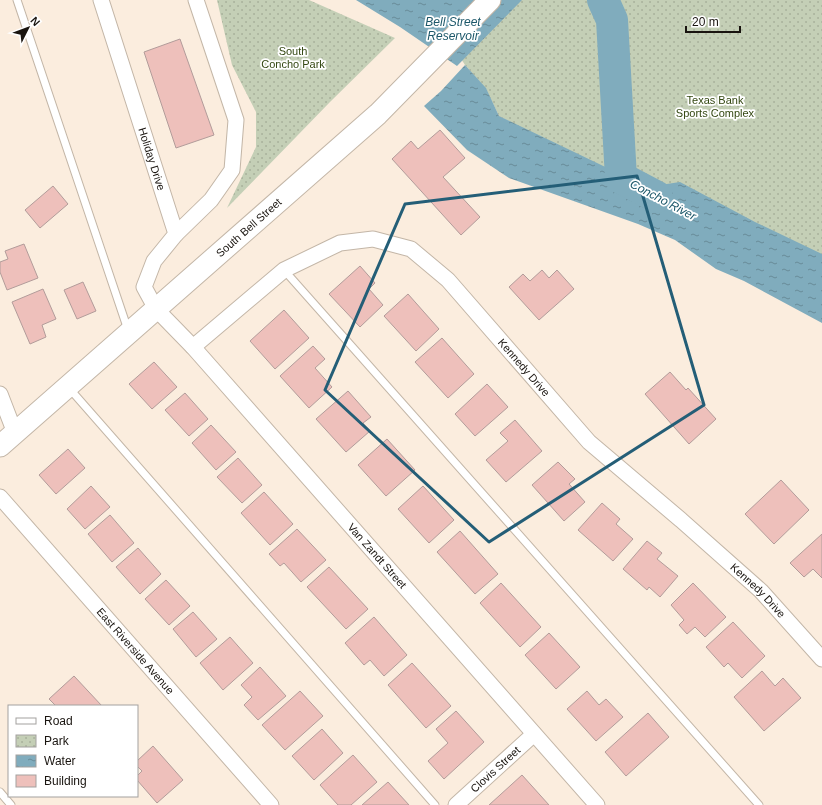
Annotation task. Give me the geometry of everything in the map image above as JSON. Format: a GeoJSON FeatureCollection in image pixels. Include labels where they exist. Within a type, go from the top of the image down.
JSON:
{"type":"FeatureCollection","features":[{"type":"Feature","properties":{"kind":"main road","name":"South Bell Street"},"geometry":{"type":"LineString","coordinates":[[7,440],[378,114],[490,0]]}},
{"type":"Feature","properties":{"kind":"street","name":"Holiday Drive"},"geometry":{"type":"LineString","coordinates":[[101,0],[176,234]]}},
{"type":"Feature","properties":{"kind":"street"},"geometry":{"type":"LineString","coordinates":[[156,309],[144,288],[154,261],[176,234],[211,200],[232,170],[236,120],[196,0]]}},
{"type":"Feature","properties":{"kind":"street","name":"Kennedy Drive"},"geometry":{"type":"LineString","coordinates":[[193,348],[284,270],[340,243],[373,239],[411,249],[448,280],[589,442],[681,520],[761,591],[822,659]]}},
{"type":"Feature","properties":{"kind":"street","name":"Van Zandt Street"},"geometry":{"type":"LineString","coordinates":[[156,309],[193,348],[597,805]]}},
{"type":"Feature","properties":{"kind":"street"},"geometry":{"type":"LineString","coordinates":[[0,394],[7,440]]}},
{"type":"Feature","properties":{"kind":"street","name":"East Riverside Avenue"},"geometry":{"type":"LineString","coordinates":[[0,497],[271,805]]}},
{"type":"Feature","properties":{"kind":"street","name":"Clovis Street"},"geometry":{"type":"LineString","coordinates":[[456,805],[534,734]]}},
{"type":"Feature","properties":{"kind":"lane"},"geometry":{"type":"LineString","coordinates":[[17,0],[129,333]]}},
{"type":"Feature","properties":{"kind":"lane"},"geometry":{"type":"LineString","coordinates":[[284,270],[759,805]]}},
{"type":"Feature","properties":{"kind":"lane"},"geometry":{"type":"LineString","coordinates":[[68,387],[435,805]]}},
{"type":"Feature","properties":{"kind":"lane"},"geometry":{"type":"LineString","coordinates":[[0,792],[11,805]]}},
{"type":"Feature","properties":{"kind":"highlighted area"},"geometry":{"type":"Polygon","coordinates":[[[637,176],[704,405],[489,542],[325,390],[405,204],[637,176]]]}},
{"type":"Feature","properties":{"kind":"green space","name":"South Concho Park"},"geometry":{"type":"Polygon","coordinates":[[[217,0],[309,0],[395,38],[330,102],[227,208],[256,147],[256,112],[232,65],[217,0]]]}},
{"type":"Feature","properties":{"kind":"green space","name":"Texas Bank Sports Complex"},"geometry":{"type":"Polygon","coordinates":[[[456,0],[822,0],[822,283],[499,116],[486,89],[465,65],[436,19],[456,0]]]}},
{"type":"Feature","properties":{"kind":"water","name":"Bell Street Reservoir"},"geometry":{"type":"Polygon","coordinates":[[[356,0],[522,0],[457,66],[400,27],[356,0]]]}},
{"type":"Feature","properties":{"kind":"water"},"geometry":{"type":"Polygon","coordinates":[[[465,65],[486,88],[499,116],[647,187],[680,182],[755,222],[822,254],[822,323],[744,281],[716,269],[675,240],[638,224],[509,178],[467,150],[424,106],[441,91],[465,65]]]}},
{"type":"Feature","properties":{"kind":"building"},"geometry":{"type":"Polygon","coordinates":[[[180,39],[214,135],[176,148],[144,52],[180,39]]]}},
{"type":"Feature","properties":{"kind":"building"},"geometry":{"type":"Polygon","coordinates":[[[440,130],[465,158],[443,177],[480,217],[461,235],[392,159],[411,141],[418,149],[440,130]]]}},
{"type":"Feature","properties":{"kind":"building"},"geometry":{"type":"Polygon","coordinates":[[[53,186],[68,204],[40,228],[25,210],[53,186]]]}},
{"type":"Feature","properties":{"kind":"building"},"geometry":{"type":"Polygon","coordinates":[[[24,244],[38,278],[7,290],[0,272],[0,262],[8,259],[5,251],[24,244]]]}},
{"type":"Feature","properties":{"kind":"building"},"geometry":{"type":"Polygon","coordinates":[[[360,266],[375,283],[369,289],[383,305],[360,327],[329,294],[360,266]]]}},
{"type":"Feature","properties":{"kind":"building"},"geometry":{"type":"Polygon","coordinates":[[[542,270],[549,278],[557,270],[574,289],[539,320],[509,287],[523,274],[530,281],[542,270]]]}},
{"type":"Feature","properties":{"kind":"building"},"geometry":{"type":"Polygon","coordinates":[[[83,282],[96,311],[77,319],[64,290],[83,282]]]}},
{"type":"Feature","properties":{"kind":"building"},"geometry":{"type":"Polygon","coordinates":[[[43,289],[56,319],[42,325],[46,337],[30,344],[12,302],[43,289]]]}},
{"type":"Feature","properties":{"kind":"building"},"geometry":{"type":"Polygon","coordinates":[[[408,294],[439,329],[416,351],[384,316],[408,294]]]}},
{"type":"Feature","properties":{"kind":"building"},"geometry":{"type":"Polygon","coordinates":[[[284,310],[309,338],[275,369],[250,341],[284,310]]]}},
{"type":"Feature","properties":{"kind":"building"},"geometry":{"type":"Polygon","coordinates":[[[442,338],[474,374],[448,398],[415,362],[442,338]]]}},
{"type":"Feature","properties":{"kind":"building"},"geometry":{"type":"Polygon","coordinates":[[[313,346],[325,359],[315,368],[332,387],[309,408],[280,376],[313,346]]]}},
{"type":"Feature","properties":{"kind":"building"},"geometry":{"type":"Polygon","coordinates":[[[154,362],[177,387],[152,409],[129,384],[154,362]]]}},
{"type":"Feature","properties":{"kind":"building"},"geometry":{"type":"Polygon","coordinates":[[[670,372],[686,390],[688,388],[716,419],[689,444],[645,394],[670,372]]]}},
{"type":"Feature","properties":{"kind":"building"},"geometry":{"type":"Polygon","coordinates":[[[487,384],[508,407],[475,436],[455,414],[487,384]]]}},
{"type":"Feature","properties":{"kind":"building"},"geometry":{"type":"Polygon","coordinates":[[[348,391],[371,417],[363,423],[370,431],[346,452],[316,419],[348,391]]]}},
{"type":"Feature","properties":{"kind":"building"},"geometry":{"type":"Polygon","coordinates":[[[185,393],[208,419],[189,436],[165,410],[185,393]]]}},
{"type":"Feature","properties":{"kind":"building"},"geometry":{"type":"Polygon","coordinates":[[[515,420],[542,451],[506,482],[486,460],[508,441],[500,433],[515,420]]]}},
{"type":"Feature","properties":{"kind":"building"},"geometry":{"type":"Polygon","coordinates":[[[211,425],[236,452],[216,470],[192,443],[211,425]]]}},
{"type":"Feature","properties":{"kind":"building"},"geometry":{"type":"Polygon","coordinates":[[[387,439],[415,470],[386,496],[358,465],[387,439]]]}},
{"type":"Feature","properties":{"kind":"building"},"geometry":{"type":"Polygon","coordinates":[[[68,449],[85,468],[56,494],[39,475],[68,449]]]}},
{"type":"Feature","properties":{"kind":"building"},"geometry":{"type":"Polygon","coordinates":[[[238,458],[262,485],[242,503],[217,477],[238,458]]]}},
{"type":"Feature","properties":{"kind":"building"},"geometry":{"type":"Polygon","coordinates":[[[558,462],[575,479],[569,484],[585,502],[564,521],[532,485],[558,462]]]}},
{"type":"Feature","properties":{"kind":"building"},"geometry":{"type":"Polygon","coordinates":[[[781,480],[809,510],[774,544],[745,514],[781,480]]]}},
{"type":"Feature","properties":{"kind":"building"},"geometry":{"type":"Polygon","coordinates":[[[91,486],[110,507],[85,529],[67,509],[91,486]]]}},
{"type":"Feature","properties":{"kind":"building"},"geometry":{"type":"Polygon","coordinates":[[[423,486],[454,520],[429,543],[398,509],[423,486]]]}},
{"type":"Feature","properties":{"kind":"building"},"geometry":{"type":"Polygon","coordinates":[[[264,492],[293,524],[270,545],[241,513],[264,492]]]}},
{"type":"Feature","properties":{"kind":"building"},"geometry":{"type":"Polygon","coordinates":[[[602,503],[620,519],[616,524],[633,539],[613,561],[578,530],[602,503]]]}},
{"type":"Feature","properties":{"kind":"building"},"geometry":{"type":"Polygon","coordinates":[[[110,515],[134,543],[112,562],[88,534],[110,515]]]}},
{"type":"Feature","properties":{"kind":"building"},"geometry":{"type":"Polygon","coordinates":[[[297,529],[326,560],[301,582],[284,563],[280,566],[269,554],[297,529]]]}},
{"type":"Feature","properties":{"kind":"building"},"geometry":{"type":"Polygon","coordinates":[[[460,531],[498,574],[475,594],[437,552],[460,531]]]}},
{"type":"Feature","properties":{"kind":"building"},"geometry":{"type":"Polygon","coordinates":[[[822,534],[822,578],[813,569],[804,577],[790,563],[822,534]]]}},
{"type":"Feature","properties":{"kind":"building"},"geometry":{"type":"Polygon","coordinates":[[[647,541],[662,553],[657,559],[678,576],[660,597],[649,587],[647,590],[623,569],[647,541]]]}},
{"type":"Feature","properties":{"kind":"building"},"geometry":{"type":"Polygon","coordinates":[[[138,548],[161,574],[140,594],[116,567],[138,548]]]}},
{"type":"Feature","properties":{"kind":"building"},"geometry":{"type":"Polygon","coordinates":[[[329,567],[368,609],[346,629],[307,587],[329,567]]]}},
{"type":"Feature","properties":{"kind":"building"},"geometry":{"type":"Polygon","coordinates":[[[166,580],[190,606],[169,625],[145,599],[166,580]]]}},
{"type":"Feature","properties":{"kind":"building"},"geometry":{"type":"Polygon","coordinates":[[[501,583],[541,627],[520,647],[480,603],[501,583]]]}},
{"type":"Feature","properties":{"kind":"building"},"geometry":{"type":"Polygon","coordinates":[[[693,583],[726,617],[705,637],[695,627],[687,634],[679,625],[684,620],[671,605],[693,583]]]}},
{"type":"Feature","properties":{"kind":"building"},"geometry":{"type":"Polygon","coordinates":[[[193,612],[217,639],[196,657],[173,629],[193,612]]]}},
{"type":"Feature","properties":{"kind":"building"},"geometry":{"type":"Polygon","coordinates":[[[374,617],[407,655],[384,676],[370,660],[364,665],[345,643],[374,617]]]}},
{"type":"Feature","properties":{"kind":"building"},"geometry":{"type":"Polygon","coordinates":[[[733,622],[765,656],[742,678],[728,663],[724,667],[706,647],[733,622]]]}},
{"type":"Feature","properties":{"kind":"building"},"geometry":{"type":"Polygon","coordinates":[[[549,633],[580,667],[556,689],[525,655],[549,633]]]}},
{"type":"Feature","properties":{"kind":"building"},"geometry":{"type":"Polygon","coordinates":[[[230,637],[253,663],[223,690],[200,663],[230,637]]]}},
{"type":"Feature","properties":{"kind":"building"},"geometry":{"type":"Polygon","coordinates":[[[412,663],[451,706],[426,728],[388,685],[412,663]]]}},
{"type":"Feature","properties":{"kind":"building"},"geometry":{"type":"Polygon","coordinates":[[[260,667],[286,696],[258,720],[244,705],[252,697],[241,685],[260,667]]]}},
{"type":"Feature","properties":{"kind":"building"},"geometry":{"type":"Polygon","coordinates":[[[762,671],[775,686],[783,678],[801,698],[764,731],[734,697],[762,671]]]}},
{"type":"Feature","properties":{"kind":"building"},"geometry":{"type":"Polygon","coordinates":[[[74,676],[101,705],[55,705],[49,699],[74,676]]]}},
{"type":"Feature","properties":{"kind":"building"},"geometry":{"type":"Polygon","coordinates":[[[300,691],[323,716],[285,750],[262,725],[300,691]]]}},
{"type":"Feature","properties":{"kind":"building"},"geometry":{"type":"Polygon","coordinates":[[[587,691],[599,705],[606,699],[623,717],[596,741],[567,709],[587,691]]]}},
{"type":"Feature","properties":{"kind":"building"},"geometry":{"type":"Polygon","coordinates":[[[456,711],[484,742],[444,779],[428,761],[448,743],[436,729],[456,711]]]}},
{"type":"Feature","properties":{"kind":"building"},"geometry":{"type":"Polygon","coordinates":[[[648,713],[669,737],[626,776],[605,752],[648,713]]]}},
{"type":"Feature","properties":{"kind":"building"},"geometry":{"type":"Polygon","coordinates":[[[322,729],[343,753],[314,780],[292,756],[322,729]]]}},
{"type":"Feature","properties":{"kind":"building"},"geometry":{"type":"Polygon","coordinates":[[[153,746],[183,780],[157,803],[138,781],[138,775],[142,771],[138,767],[138,760],[153,746]]]}},
{"type":"Feature","properties":{"kind":"building"},"geometry":{"type":"Polygon","coordinates":[[[353,755],[377,782],[351,805],[338,805],[320,785],[353,755]]]}},
{"type":"Feature","properties":{"kind":"building"},"geometry":{"type":"Polygon","coordinates":[[[522,775],[549,805],[489,805],[522,775]]]}},
{"type":"Feature","properties":{"kind":"building"},"geometry":{"type":"Polygon","coordinates":[[[388,782],[409,805],[362,805],[388,782]]]}},
{"type":"Feature","properties":{"kind":"waterway","name":"Concho River"},"geometry":{"type":"LineString","coordinates":[[603,0],[612,20],[621,178],[657,197]]}}]}
